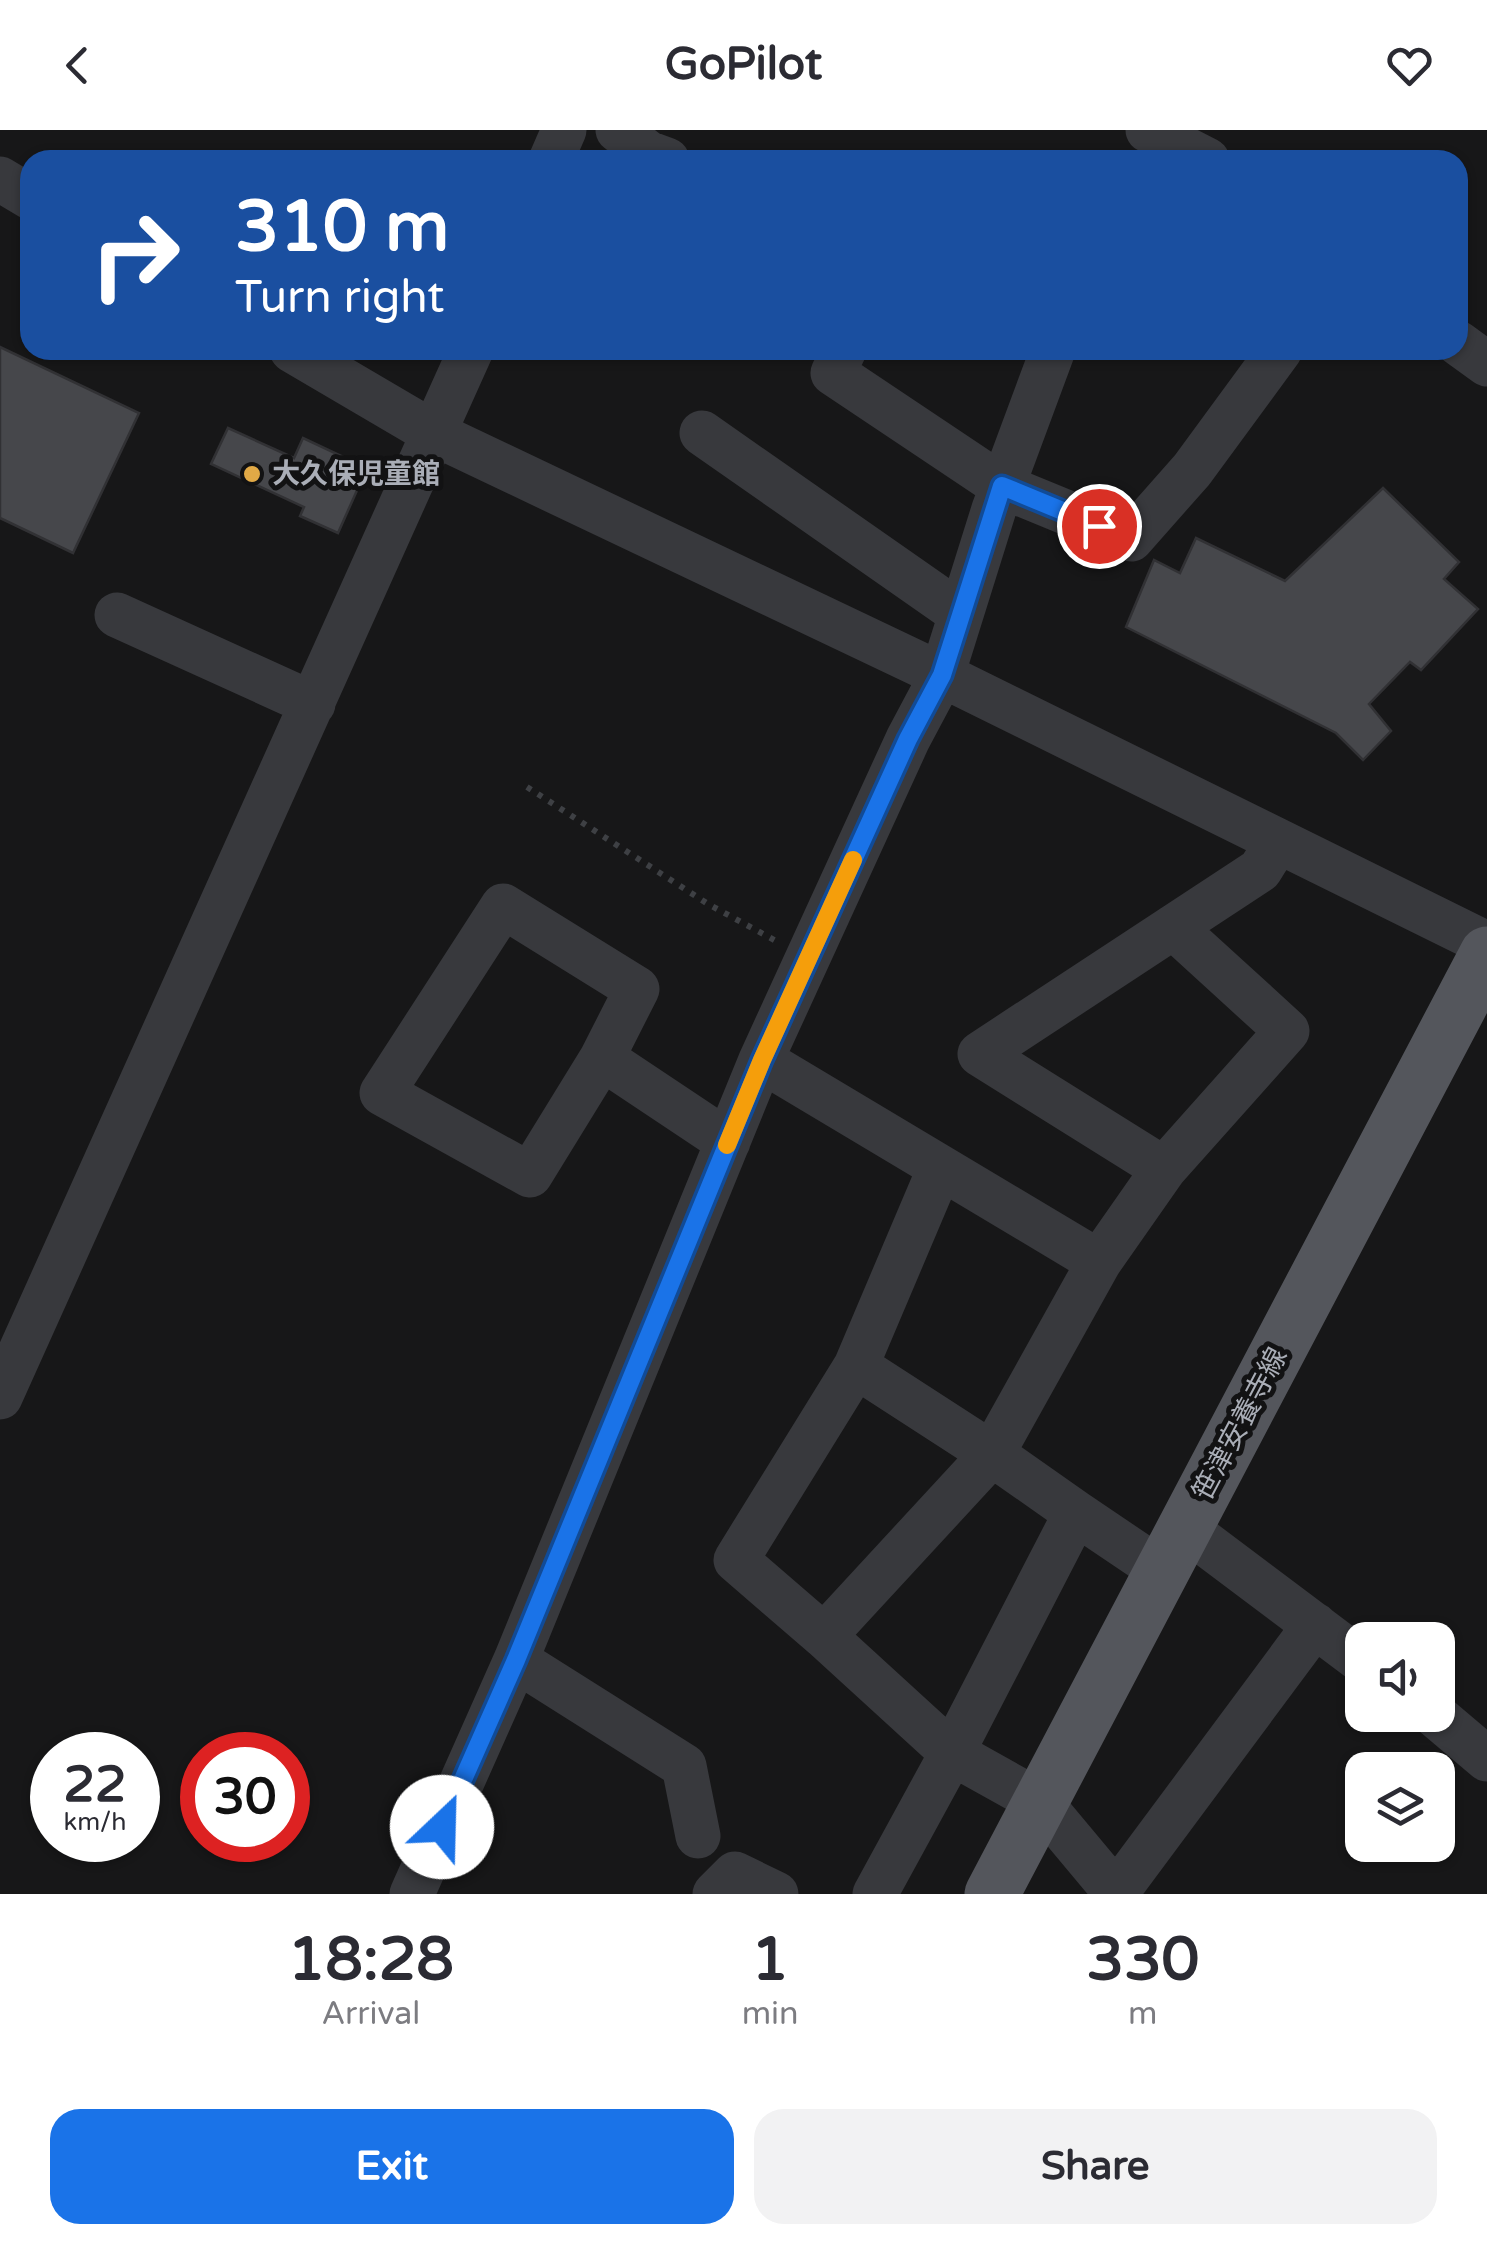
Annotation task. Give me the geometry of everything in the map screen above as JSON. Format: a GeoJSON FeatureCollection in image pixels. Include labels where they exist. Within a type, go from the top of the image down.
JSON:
{"type":"FeatureCollection","features":[{"type":"Feature","properties":{"kind":"main road","name":"笹津安養寺線"},"geometry":{"type":"LineString","coordinates":[[992,1894],[1487,954]]}},
{"type":"Feature","properties":{"kind":"street"},"geometry":{"type":"LineString","coordinates":[[618,130],[644,150]]}},
{"type":"Feature","properties":{"kind":"street"},"geometry":{"type":"LineString","coordinates":[[1147,130],[1187,150]]}},
{"type":"Feature","properties":{"kind":"street"},"geometry":{"type":"LineString","coordinates":[[309,360],[435,434],[942,675],[1487,944]]}},
{"type":"Feature","properties":{"kind":"street"},"geometry":{"type":"LineString","coordinates":[[0,1396],[466,360]]}},
{"type":"Feature","properties":{"kind":"street"},"geometry":{"type":"LineString","coordinates":[[839,360],[833,373],[1002,486],[1131,539],[1192,470],[1273,360]]}},
{"type":"Feature","properties":{"kind":"street"},"geometry":{"type":"LineString","coordinates":[[412,1894],[516,1660],[762,1060],[908,739],[942,675],[1002,486],[1049,360]]}},
{"type":"Feature","properties":{"kind":"street"},"geometry":{"type":"LineString","coordinates":[[702,434],[961,614]]}},
{"type":"Feature","properties":{"kind":"street"},"geometry":{"type":"LineString","coordinates":[[117,616],[313,704]]}},
{"type":"Feature","properties":{"kind":"street"},"geometry":{"type":"LineString","coordinates":[[1164,1169],[980,1054],[1260,870],[1278,841]]}},
{"type":"Feature","properties":{"kind":"street"},"geometry":{"type":"LineString","coordinates":[[503,906],[637,990],[602,1058],[530,1175],[382,1093],[503,906]]}},
{"type":"Feature","properties":{"kind":"street"},"geometry":{"type":"LineString","coordinates":[[824,1636],[992,1454],[1099,1262],[1164,1169],[1287,1032],[1174,927]]}},
{"type":"Feature","properties":{"kind":"street"},"geometry":{"type":"LineString","coordinates":[[602,1058],[728,1142]]}},
{"type":"Feature","properties":{"kind":"street"},"geometry":{"type":"LineString","coordinates":[[762,1060],[1099,1262]]}},
{"type":"Feature","properties":{"kind":"street"},"geometry":{"type":"LineString","coordinates":[[940,1168],[856,1366],[736,1560],[952,1753],[1040,1802],[1116,1893],[1314,1625]]}},
{"type":"Feature","properties":{"kind":"street"},"geometry":{"type":"LineString","coordinates":[[856,1366],[1076,1513],[1174,1549],[1314,1625],[1345,1648]]}},
{"type":"Feature","properties":{"kind":"street"},"geometry":{"type":"LineString","coordinates":[[874,1894],[1076,1513]]}},
{"type":"Feature","properties":{"kind":"street"},"geometry":{"type":"LineString","coordinates":[[516,1660],[684,1766],[698,1836]]}},
{"type":"Feature","properties":{"kind":"street"},"geometry":{"type":"LineString","coordinates":[[715,1894],[735,1874],[776,1894]]}},
{"type":"Feature","properties":{"kind":"path"},"geometry":{"type":"LineString","coordinates":[[527,787],[708,904],[808,958]]}},
{"type":"Feature","properties":{"kind":"building"},"geometry":{"type":"Polygon","coordinates":[[[0,347],[20,360],[27,360],[139,413],[73,553],[0,518],[0,347]]]}},
{"type":"Feature","properties":{"kind":"building"},"geometry":{"type":"Polygon","coordinates":[[[228,428],[294,458],[303,438],[367,468],[338,533],[300,516],[304,507],[211,464],[228,428]]]}},
{"type":"Feature","properties":{"kind":"building"},"geometry":{"type":"Polygon","coordinates":[[[1383,488],[1459,562],[1444,579],[1478,609],[1421,670],[1410,662],[1369,704],[1391,731],[1363,760],[1336,733],[1126,627],[1154,560],[1180,573],[1196,538],[1285,581],[1383,488]]]}},
{"type":"Feature","properties":{"kind":"slow traffic"},"geometry":{"type":"LineString","coordinates":[[727,1145],[853,860]]}},
{"type":"Feature","properties":{"kind":"place","name":"大久保児童館"},"geometry":{"type":"Point","coordinates":[252,474]}},
{"type":"Feature","properties":{"kind":"route"},"geometry":{"type":"LineString","coordinates":[[442,1827],[516,1660],[762,1060],[908,739],[942,675],[1002,486],[1099,526]]}}]}
